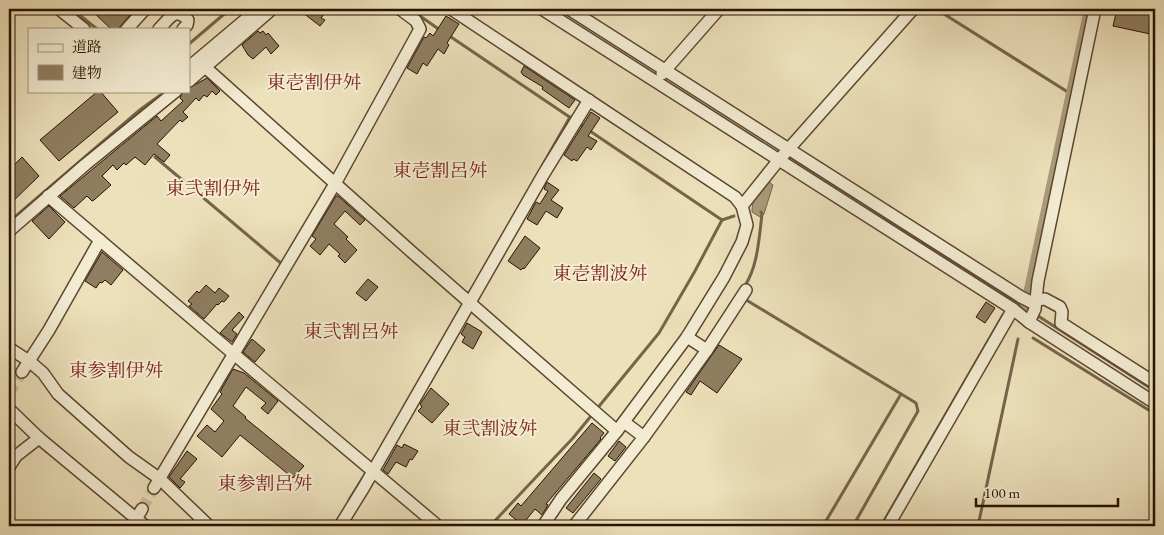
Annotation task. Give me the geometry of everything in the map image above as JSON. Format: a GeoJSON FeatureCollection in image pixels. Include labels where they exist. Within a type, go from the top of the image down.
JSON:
{"type":"FeatureCollection","features":[{"type":"Feature","properties":{"kind":"street"},"geometry":{"type":"LineString","coordinates":[[59,9],[83,28]]}},
{"type":"Feature","properties":{"kind":"street"},"geometry":{"type":"LineString","coordinates":[[128,28],[145,9]]}},
{"type":"Feature","properties":{"kind":"street"},"geometry":{"type":"LineString","coordinates":[[190,66],[258,9]]}},
{"type":"Feature","properties":{"kind":"street"},"geometry":{"type":"LineString","coordinates":[[190,80],[272,9]]}},
{"type":"Feature","properties":{"kind":"street"},"geometry":{"type":"LineString","coordinates":[[157,484],[420,29],[416,21],[400,9]]}},
{"type":"Feature","properties":{"kind":"street"},"geometry":{"type":"LineString","coordinates":[[451,9],[735,197],[742,206],[747,225],[742,242],[724,277],[687,336],[621,426],[561,499],[543,526]]}},
{"type":"Feature","properties":{"kind":"street"},"geometry":{"type":"LineString","coordinates":[[542,9],[664,74],[784,154],[1032,307],[1155,403]]}},
{"type":"Feature","properties":{"kind":"street"},"geometry":{"type":"LineString","coordinates":[[570,9],[1013,309],[1032,307],[1045,299],[1060,307],[1062,312],[1061,323],[1155,383]]}},
{"type":"Feature","properties":{"kind":"street"},"geometry":{"type":"LineString","coordinates":[[664,74],[719,9]]}},
{"type":"Feature","properties":{"kind":"street"},"geometry":{"type":"LineString","coordinates":[[742,206],[784,154],[913,9]]}},
{"type":"Feature","properties":{"kind":"street"},"geometry":{"type":"LineString","coordinates":[[1032,307],[1095,9]]}},
{"type":"Feature","properties":{"kind":"street"},"geometry":{"type":"LineString","coordinates":[[160,28],[177,13],[182,14],[188,20],[184,28]]}},
{"type":"Feature","properties":{"kind":"street"},"geometry":{"type":"LineString","coordinates":[[205,67],[594,411],[641,435]]}},
{"type":"Feature","properties":{"kind":"street"},"geometry":{"type":"LineString","coordinates":[[9,231],[168,94]]}},
{"type":"Feature","properties":{"kind":"street"},"geometry":{"type":"LineString","coordinates":[[340,526],[467,300],[514,228],[588,100]]}},
{"type":"Feature","properties":{"kind":"street"},"geometry":{"type":"LineString","coordinates":[[48,196],[232,353],[372,468],[438,526]]}},
{"type":"Feature","properties":{"kind":"street"},"geometry":{"type":"LineString","coordinates":[[22,372],[49,330],[100,240]]}},
{"type":"Feature","properties":{"kind":"street"},"geometry":{"type":"LineString","coordinates":[[574,526],[743,295]]}},
{"type":"Feature","properties":{"kind":"street"},"geometry":{"type":"LineString","coordinates":[[888,526],[1013,309]]}},
{"type":"Feature","properties":{"kind":"street"},"geometry":{"type":"LineString","coordinates":[[687,336],[704,348]]}},
{"type":"Feature","properties":{"kind":"street"},"geometry":{"type":"LineString","coordinates":[[9,348],[43,373],[58,394],[157,484],[209,526]]}},
{"type":"Feature","properties":{"kind":"street"},"geometry":{"type":"LineString","coordinates":[[9,409],[40,438],[139,520]]}},
{"type":"Feature","properties":{"kind":"street"},"geometry":{"type":"LineString","coordinates":[[9,467],[16,456],[40,438]]}},
{"type":"Feature","properties":{"kind":"shaded area"},"geometry":{"type":"Polygon","coordinates":[[[768,181],[773,185],[764,214],[760,217],[752,212],[752,208],[757,196],[768,181]]]}},
{"type":"Feature","properties":{"kind":"building"},"geometry":{"type":"Polygon","coordinates":[[[90,9],[135,9],[119,28],[110,28],[90,9]]]}},
{"type":"Feature","properties":{"kind":"building"},"geometry":{"type":"Polygon","coordinates":[[[298,9],[328,9],[321,18],[325,20],[320,26],[298,9]]]}},
{"type":"Feature","properties":{"kind":"building"},"geometry":{"type":"Polygon","coordinates":[[[1117,9],[1155,11],[1155,35],[1113,26],[1117,9]]]}},
{"type":"Feature","properties":{"kind":"building"},"geometry":{"type":"Polygon","coordinates":[[[446,16],[459,24],[447,43],[449,45],[444,54],[438,49],[427,66],[423,63],[417,74],[407,68],[424,37],[426,38],[430,33],[433,36],[446,16]]]}},
{"type":"Feature","properties":{"kind":"building"},"geometry":{"type":"Polygon","coordinates":[[[258,31],[260,33],[263,31],[266,35],[268,33],[279,46],[271,54],[266,47],[253,59],[242,45],[258,31]]]}},
{"type":"Feature","properties":{"kind":"building"},"geometry":{"type":"Polygon","coordinates":[[[524,66],[575,100],[569,108],[542,89],[543,87],[523,75],[521,72],[524,66]]]}},
{"type":"Feature","properties":{"kind":"building"},"geometry":{"type":"Polygon","coordinates":[[[207,78],[220,91],[216,95],[212,91],[207,97],[204,95],[199,101],[196,98],[183,112],[188,117],[182,122],[180,120],[157,144],[170,155],[164,162],[154,154],[145,165],[135,157],[126,165],[124,163],[117,170],[113,165],[102,176],[111,185],[94,200],[92,201],[87,196],[74,208],[60,196],[157,116],[161,121],[183,101],[180,98],[183,92],[190,92],[190,87],[207,78]]]}},
{"type":"Feature","properties":{"kind":"building"},"geometry":{"type":"Polygon","coordinates":[[[97,92],[101,92],[118,112],[59,161],[40,140],[97,92]]]}},
{"type":"Feature","properties":{"kind":"building"},"geometry":{"type":"Polygon","coordinates":[[[591,112],[600,118],[588,136],[597,141],[591,150],[587,147],[577,161],[573,159],[572,161],[564,155],[591,112]]]}},
{"type":"Feature","properties":{"kind":"building"},"geometry":{"type":"Polygon","coordinates":[[[22,157],[39,176],[9,205],[9,170],[22,157]]]}},
{"type":"Feature","properties":{"kind":"building"},"geometry":{"type":"Polygon","coordinates":[[[547,182],[559,190],[551,200],[563,208],[557,218],[546,211],[537,225],[527,219],[536,202],[540,204],[548,191],[544,189],[547,182]]]}},
{"type":"Feature","properties":{"kind":"building"},"geometry":{"type":"Polygon","coordinates":[[[336,196],[365,220],[360,225],[345,211],[334,224],[348,237],[346,239],[357,250],[345,263],[338,256],[340,254],[329,244],[320,255],[310,246],[316,239],[312,236],[336,196]]]}},
{"type":"Feature","properties":{"kind":"building"},"geometry":{"type":"Polygon","coordinates":[[[49,206],[65,222],[49,239],[32,221],[49,206]]]}},
{"type":"Feature","properties":{"kind":"building"},"geometry":{"type":"Polygon","coordinates":[[[525,236],[540,248],[524,269],[521,270],[508,261],[525,236]]]}},
{"type":"Feature","properties":{"kind":"building"},"geometry":{"type":"Polygon","coordinates":[[[102,252],[123,270],[111,285],[105,280],[102,283],[100,282],[96,288],[85,281],[102,252]]]}},
{"type":"Feature","properties":{"kind":"building"},"geometry":{"type":"Polygon","coordinates":[[[368,279],[378,287],[366,301],[356,293],[368,279]]]}},
{"type":"Feature","properties":{"kind":"building"},"geometry":{"type":"Polygon","coordinates":[[[206,285],[215,293],[219,288],[229,296],[224,302],[222,301],[217,304],[204,319],[189,306],[192,304],[188,301],[206,285]]]}},
{"type":"Feature","properties":{"kind":"building"},"geometry":{"type":"Polygon","coordinates":[[[986,302],[995,308],[985,323],[976,317],[986,302]]]}},
{"type":"Feature","properties":{"kind":"building"},"geometry":{"type":"Polygon","coordinates":[[[239,312],[244,317],[232,330],[237,334],[232,342],[220,333],[239,312]]]}},
{"type":"Feature","properties":{"kind":"building"},"geometry":{"type":"Polygon","coordinates":[[[467,323],[482,332],[473,349],[462,342],[465,337],[461,334],[467,323]]]}},
{"type":"Feature","properties":{"kind":"building"},"geometry":{"type":"Polygon","coordinates":[[[252,339],[265,350],[255,362],[243,352],[252,339]]]}},
{"type":"Feature","properties":{"kind":"building"},"geometry":{"type":"Polygon","coordinates":[[[719,345],[742,359],[717,393],[700,381],[691,395],[686,392],[719,345]]]}},
{"type":"Feature","properties":{"kind":"building"},"geometry":{"type":"Polygon","coordinates":[[[233,369],[244,373],[278,401],[268,414],[261,408],[266,403],[246,387],[233,406],[304,466],[293,478],[240,435],[222,457],[197,436],[207,425],[215,432],[224,421],[211,409],[222,394],[220,392],[233,369]]]}},
{"type":"Feature","properties":{"kind":"building"},"geometry":{"type":"Polygon","coordinates":[[[431,388],[449,404],[432,423],[418,411],[422,407],[420,404],[431,388]]]}},
{"type":"Feature","properties":{"kind":"building"},"geometry":{"type":"Polygon","coordinates":[[[592,423],[604,433],[601,439],[546,504],[548,505],[542,515],[535,509],[522,525],[509,514],[518,503],[521,506],[592,423]]]}},
{"type":"Feature","properties":{"kind":"building"},"geometry":{"type":"Polygon","coordinates":[[[619,441],[626,447],[615,461],[608,456],[619,441]]]}},
{"type":"Feature","properties":{"kind":"building"},"geometry":{"type":"Polygon","coordinates":[[[404,444],[418,451],[412,460],[410,459],[406,467],[396,462],[388,474],[383,470],[397,445],[402,448],[404,444]]]}},
{"type":"Feature","properties":{"kind":"building"},"geometry":{"type":"Polygon","coordinates":[[[187,451],[197,459],[180,479],[185,482],[180,488],[169,477],[187,451]]]}},
{"type":"Feature","properties":{"kind":"building"},"geometry":{"type":"Polygon","coordinates":[[[594,473],[601,479],[573,513],[566,508],[594,473]]]}},
{"type":"Feature","properties":{"kind":"waterway"},"geometry":{"type":"LineString","coordinates":[[72,9],[96,28]]}},
{"type":"Feature","properties":{"kind":"waterway"},"geometry":{"type":"LineString","coordinates":[[190,43],[230,9]]}},
{"type":"Feature","properties":{"kind":"waterway"},"geometry":{"type":"LineString","coordinates":[[410,9],[440,30]]}},
{"type":"Feature","properties":{"kind":"waterway"},"geometry":{"type":"LineString","coordinates":[[560,9],[568,14]]}},
{"type":"Feature","properties":{"kind":"waterway"},"geometry":{"type":"LineString","coordinates":[[936,9],[1071,94]]}},
{"type":"Feature","properties":{"kind":"waterway"},"geometry":{"type":"LineString","coordinates":[[1025,308],[1089,9]]}},
{"type":"Feature","properties":{"kind":"waterway"},"geometry":{"type":"LineString","coordinates":[[448,35],[571,118]]}},
{"type":"Feature","properties":{"kind":"waterway"},"geometry":{"type":"LineString","coordinates":[[9,222],[141,109],[165,92]]}},
{"type":"Feature","properties":{"kind":"waterway"},"geometry":{"type":"LineString","coordinates":[[542,166],[570,117]]}},
{"type":"Feature","properties":{"kind":"waterway"},"geometry":{"type":"LineString","coordinates":[[578,123],[722,220],[734,216]]}},
{"type":"Feature","properties":{"kind":"waterway"},"geometry":{"type":"LineString","coordinates":[[787,155],[1030,311]]}},
{"type":"Feature","properties":{"kind":"waterway"},"geometry":{"type":"LineString","coordinates":[[155,157],[283,265]]}},
{"type":"Feature","properties":{"kind":"waterway"},"geometry":{"type":"LineString","coordinates":[[744,287],[755,261],[760,233],[761,212]]}},
{"type":"Feature","properties":{"kind":"waterway"},"geometry":{"type":"LineString","coordinates":[[490,526],[573,438],[659,333],[722,220]]}},
{"type":"Feature","properties":{"kind":"waterway"},"geometry":{"type":"LineString","coordinates":[[743,298],[916,403],[918,411],[853,526]]}},
{"type":"Feature","properties":{"kind":"waterway"},"geometry":{"type":"LineString","coordinates":[[1035,314],[1155,391]]}},
{"type":"Feature","properties":{"kind":"waterway"},"geometry":{"type":"LineString","coordinates":[[881,526],[1003,315]]}},
{"type":"Feature","properties":{"kind":"waterway"},"geometry":{"type":"LineString","coordinates":[[1033,338],[1155,414]]}},
{"type":"Feature","properties":{"kind":"waterway"},"geometry":{"type":"LineString","coordinates":[[978,526],[1018,339]]}},
{"type":"Feature","properties":{"kind":"waterway"},"geometry":{"type":"LineString","coordinates":[[823,526],[901,394]]}},
{"type":"Feature","properties":{"kind":"waterway"},"geometry":{"type":"LineString","coordinates":[[349,500],[367,471]]}},
{"type":"Feature","properties":{"kind":"waterway"},"geometry":{"type":"LineString","coordinates":[[567,526],[572,520]]}},
{"type":"Feature","properties":{"kind":"tunnel"},"geometry":{"type":"LineString","coordinates":[[9,394],[22,372]]}},
{"type":"Feature","properties":{"kind":"tunnel"},"geometry":{"type":"LineString","coordinates":[[142,509],[154,488]]}},
{"type":"Feature","properties":{"kind":"district","name":"東壱割伊舛"},"geometry":{"type":"Point","coordinates":[314,82]}},
{"type":"Feature","properties":{"kind":"district","name":"東壱割呂舛"},"geometry":{"type":"Point","coordinates":[440,170]}},
{"type":"Feature","properties":{"kind":"district","name":"東弐割伊舛"},"geometry":{"type":"Point","coordinates":[213,188]}},
{"type":"Feature","properties":{"kind":"district","name":"東壱割波舛"},"geometry":{"type":"Point","coordinates":[600,273]}},
{"type":"Feature","properties":{"kind":"district","name":"東弐割呂舛"},"geometry":{"type":"Point","coordinates":[351,331]}},
{"type":"Feature","properties":{"kind":"district","name":"東参割伊舛"},"geometry":{"type":"Point","coordinates":[116,370]}},
{"type":"Feature","properties":{"kind":"district","name":"東弐割波舛"},"geometry":{"type":"Point","coordinates":[490,428]}},
{"type":"Feature","properties":{"kind":"district","name":"東参割呂舛"},"geometry":{"type":"Point","coordinates":[265,483]}}]}
